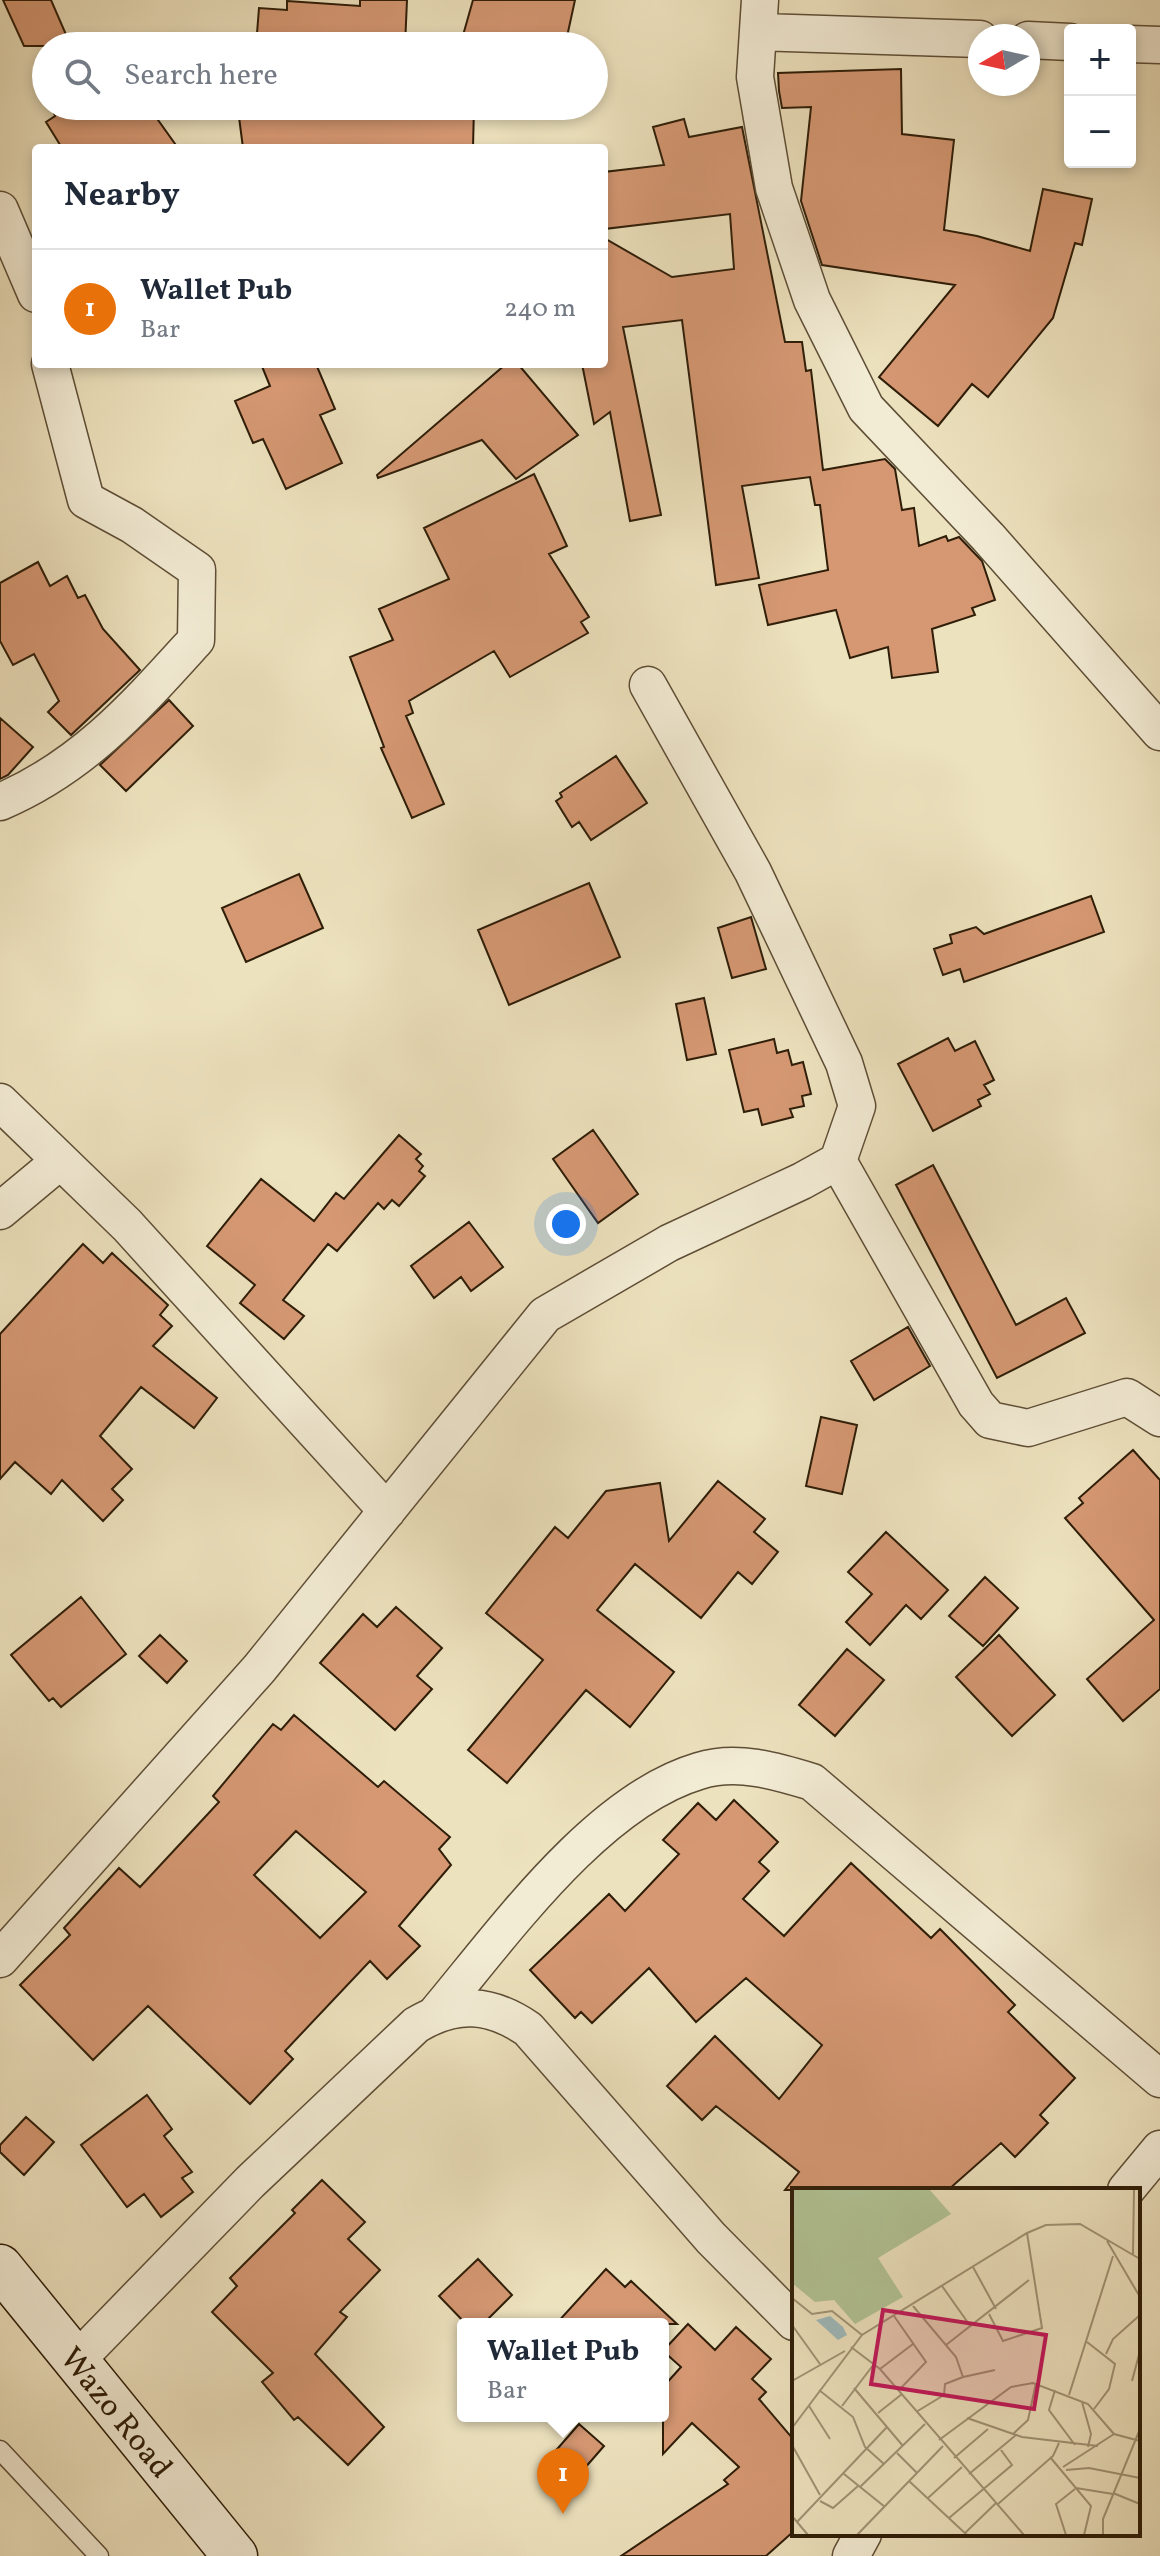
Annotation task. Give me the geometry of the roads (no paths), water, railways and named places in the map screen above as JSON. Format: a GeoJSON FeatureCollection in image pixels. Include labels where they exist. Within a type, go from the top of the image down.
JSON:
{"type":"FeatureCollection","features":[{"type":"Feature","properties":{"kind":"main road","name":"Wazo Road"},"geometry":{"type":"LineString","coordinates":[[0,2267],[235,2556]]}},
{"type":"Feature","properties":{"kind":"street"},"geometry":{"type":"LineString","coordinates":[[968,38],[759,16],[755,77],[774,188],[812,300],[866,408],[988,537],[1160,732]]}},
{"type":"Feature","properties":{"kind":"street"},"geometry":{"type":"LineString","coordinates":[[1040,41],[1064,42]]}},
{"type":"Feature","properties":{"kind":"street"},"geometry":{"type":"LineString","coordinates":[[1136,44],[1160,45]]}},
{"type":"Feature","properties":{"kind":"street"},"geometry":{"type":"LineString","coordinates":[[0,210],[32,285]]}},
{"type":"Feature","properties":{"kind":"street"},"geometry":{"type":"LineString","coordinates":[[0,802],[28,790],[117,727],[196,640],[197,570],[132,525],[86,500],[51,368]]}},
{"type":"Feature","properties":{"kind":"street"},"geometry":{"type":"LineString","coordinates":[[0,1959],[259,1669],[545,1315],[669,1243],[838,1161],[857,1106],[844,1063],[753,872],[648,685]]}},
{"type":"Feature","properties":{"kind":"street"},"geometry":{"type":"LineString","coordinates":[[0,1102],[127,1225],[387,1511]]}},
{"type":"Feature","properties":{"kind":"street"},"geometry":{"type":"LineString","coordinates":[[0,1211],[60,1161]]}},
{"type":"Feature","properties":{"kind":"street"},"geometry":{"type":"LineString","coordinates":[[838,1161],[976,1404],[990,1420],[1028,1428],[1127,1397],[1160,1418]]}},
{"type":"Feature","properties":{"kind":"street"},"geometry":{"type":"LineString","coordinates":[[75,2362],[250,2182],[416,2025],[437,2012],[536,1893],[625,1807],[700,1770],[759,1766],[812,1782],[1160,2079]]}},
{"type":"Feature","properties":{"kind":"street"},"geometry":{"type":"LineString","coordinates":[[437,2012],[461,2007],[485,2008],[508,2015],[528,2029],[711,2238],[792,2320]]}},
{"type":"Feature","properties":{"kind":"street"},"geometry":{"type":"LineString","coordinates":[[1128,2188],[1160,2149]]}},
{"type":"Feature","properties":{"kind":"lane"},"geometry":{"type":"LineString","coordinates":[[0,2450],[99,2556]]}},
{"type":"Feature","properties":{"kind":"place","name":"Wallet Pub"},"geometry":{"type":"Point","coordinates":[563,2514]}}]}
